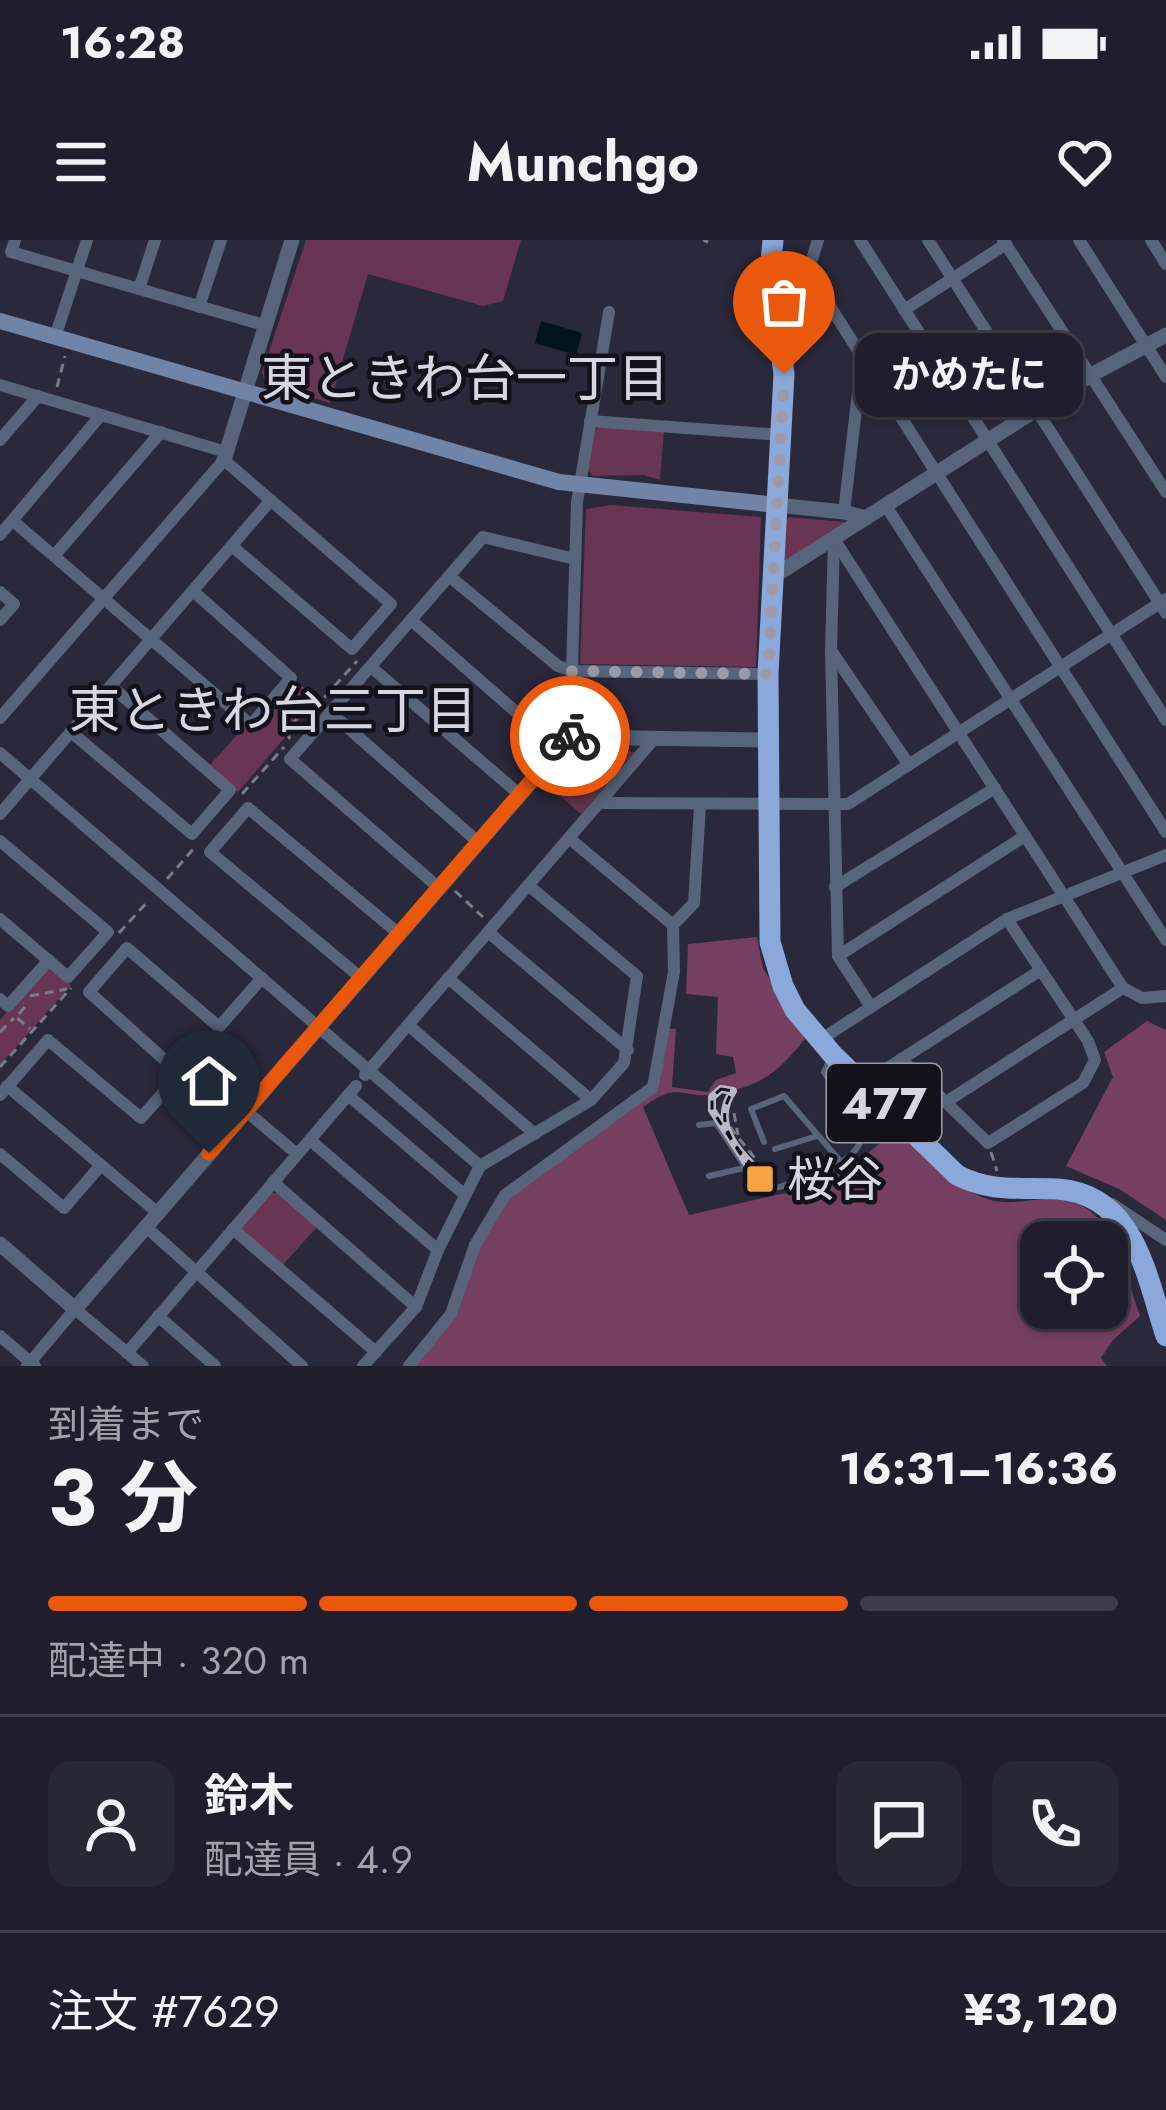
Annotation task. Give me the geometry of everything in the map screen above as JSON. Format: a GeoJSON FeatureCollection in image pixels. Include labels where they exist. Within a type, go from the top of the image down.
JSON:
{"type":"FeatureCollection","features":[{"type":"Feature","properties":{"kind":"highway","name":"477"},"geometry":{"type":"LineString","coordinates":[[773,240],[770,272],[784,374],[768,674],[770,942],[783,986],[795,1010],[827,1047],[957,1175],[979,1186],[1061,1189],[1091,1197]]}},
{"type":"Feature","properties":{"kind":"highway"},"geometry":{"type":"LineString","coordinates":[[1091,1197],[1114,1209],[1127,1227],[1166,1336]]}},
{"type":"Feature","properties":{"kind":"main road"},"geometry":{"type":"LineString","coordinates":[[0,321],[579,486],[777,505]]}},
{"type":"Feature","properties":{"kind":"street"},"geometry":{"type":"LineString","coordinates":[[14,240],[11,252],[264,325]]}},
{"type":"Feature","properties":{"kind":"street"},"geometry":{"type":"LineString","coordinates":[[55,337],[87,240]]}},
{"type":"Feature","properties":{"kind":"street"},"geometry":{"type":"LineString","coordinates":[[139,289],[155,240]]}},
{"type":"Feature","properties":{"kind":"street"},"geometry":{"type":"LineString","coordinates":[[200,307],[221,240]]}},
{"type":"Feature","properties":{"kind":"street"},"geometry":{"type":"LineString","coordinates":[[0,718],[225,456],[292,240]]}},
{"type":"Feature","properties":{"kind":"street"},"geometry":{"type":"LineString","coordinates":[[818,240],[808,272],[1166,832]]}},
{"type":"Feature","properties":{"kind":"street"},"geometry":{"type":"LineString","coordinates":[[860,240],[1166,720]]}},
{"type":"Feature","properties":{"kind":"street"},"geometry":{"type":"LineString","coordinates":[[599,803],[848,804],[1164,605],[928,240]]}},
{"type":"Feature","properties":{"kind":"street"},"geometry":{"type":"LineString","coordinates":[[1079,240],[1166,376]]}},
{"type":"Feature","properties":{"kind":"street"},"geometry":{"type":"LineString","coordinates":[[1151,240],[1166,264]]}},
{"type":"Feature","properties":{"kind":"street"},"geometry":{"type":"LineString","coordinates":[[904,310],[1005,242],[1166,492]]}},
{"type":"Feature","properties":{"kind":"street"},"geometry":{"type":"LineString","coordinates":[[0,1336],[30,1365],[563,742],[572,671],[579,486],[609,312]]}},
{"type":"Feature","properties":{"kind":"street"},"geometry":{"type":"LineString","coordinates":[[771,578],[1090,375],[1166,335]]}},
{"type":"Feature","properties":{"kind":"street"},"geometry":{"type":"LineString","coordinates":[[844,512],[862,356]]}},
{"type":"Feature","properties":{"kind":"street"},"geometry":{"type":"LineString","coordinates":[[0,386],[161,432],[225,456],[391,604],[352,649],[232,546]]}},
{"type":"Feature","properties":{"kind":"street"},"geometry":{"type":"LineString","coordinates":[[0,440],[38,397]]}},
{"type":"Feature","properties":{"kind":"street"},"geometry":{"type":"LineString","coordinates":[[0,535],[101,415]]}},
{"type":"Feature","properties":{"kind":"street"},"geometry":{"type":"LineString","coordinates":[[590,422],[781,435]]}},
{"type":"Feature","properties":{"kind":"street"},"geometry":{"type":"LineString","coordinates":[[54,556],[161,432]]}},
{"type":"Feature","properties":{"kind":"street"},"geometry":{"type":"LineString","coordinates":[[0,814],[271,500]]}},
{"type":"Feature","properties":{"kind":"street"},"geometry":{"type":"LineString","coordinates":[[777,505],[866,518]]}},
{"type":"Feature","properties":{"kind":"street"},"geometry":{"type":"LineString","coordinates":[[886,506],[1166,940]]}},
{"type":"Feature","properties":{"kind":"street"},"geometry":{"type":"LineString","coordinates":[[13,520],[251,725],[291,678],[193,591]]}},
{"type":"Feature","properties":{"kind":"street"},"geometry":{"type":"LineString","coordinates":[[440,884],[290,759],[483,537],[575,559]]}},
{"type":"Feature","properties":{"kind":"street"},"geometry":{"type":"LineString","coordinates":[[834,538],[831,651],[838,956],[871,1007]]}},
{"type":"Feature","properties":{"kind":"street"},"geometry":{"type":"LineString","coordinates":[[834,538],[1123,988],[1142,998],[1166,996]]}},
{"type":"Feature","properties":{"kind":"street"},"geometry":{"type":"LineString","coordinates":[[449,576],[558,666],[572,671],[768,674]]}},
{"type":"Feature","properties":{"kind":"street"},"geometry":{"type":"LineString","coordinates":[[0,592],[14,604],[0,620]]}},
{"type":"Feature","properties":{"kind":"street"},"geometry":{"type":"LineString","coordinates":[[411,620],[563,742],[768,740]]}},
{"type":"Feature","properties":{"kind":"street"},"geometry":{"type":"LineString","coordinates":[[831,651],[909,765]]}},
{"type":"Feature","properties":{"kind":"street"},"geometry":{"type":"LineString","coordinates":[[371,667],[518,793]]}},
{"type":"Feature","properties":{"kind":"street"},"geometry":{"type":"LineString","coordinates":[[71,732],[192,834],[230,790],[110,686]]}},
{"type":"Feature","properties":{"kind":"street"},"geometry":{"type":"LineString","coordinates":[[331,713],[477,841]]}},
{"type":"Feature","properties":{"kind":"street"},"geometry":{"type":"LineString","coordinates":[[127,1353],[654,739]]}},
{"type":"Feature","properties":{"kind":"street"},"geometry":{"type":"LineString","coordinates":[[0,753],[318,1026],[359,1082],[465,1195]]}},
{"type":"Feature","properties":{"kind":"street"},"geometry":{"type":"LineString","coordinates":[[835,886],[994,788]]}},
{"type":"Feature","properties":{"kind":"street"},"geometry":{"type":"LineString","coordinates":[[409,1366],[451,1314],[475,1245],[505,1196],[653,1087],[674,972],[673,925],[694,903],[700,806]]}},
{"type":"Feature","properties":{"kind":"street"},"geometry":{"type":"LineString","coordinates":[[360,977],[210,852],[248,808],[398,933]]}},
{"type":"Feature","properties":{"kind":"street"},"geometry":{"type":"LineString","coordinates":[[838,956],[1025,836]]}},
{"type":"Feature","properties":{"kind":"street"},"geometry":{"type":"LineString","coordinates":[[568,838],[673,925]]}},
{"type":"Feature","properties":{"kind":"street"},"geometry":{"type":"LineString","coordinates":[[0,841],[108,932],[68,977],[0,919]]}},
{"type":"Feature","properties":{"kind":"street"},"geometry":{"type":"LineString","coordinates":[[827,1047],[871,1007],[1007,920],[1166,855]]}},
{"type":"Feature","properties":{"kind":"street"},"geometry":{"type":"LineString","coordinates":[[363,1366],[416,1306],[480,1166],[591,1100],[624,1063],[637,976],[528,885]]}},
{"type":"Feature","properties":{"kind":"street"},"geometry":{"type":"LineString","coordinates":[[901,1060],[988,1143],[1083,1083],[1095,1060],[1007,920]]}},
{"type":"Feature","properties":{"kind":"street"},"geometry":{"type":"LineString","coordinates":[[491,929],[628,1050]]}},
{"type":"Feature","properties":{"kind":"street"},"geometry":{"type":"LineString","coordinates":[[262,978],[219,1027],[127,948],[89,992],[180,1074],[297,1154]]}},
{"type":"Feature","properties":{"kind":"street"},"geometry":{"type":"LineString","coordinates":[[0,999],[8,1006],[28,993],[49,961]]}},
{"type":"Feature","properties":{"kind":"street"},"geometry":{"type":"LineString","coordinates":[[864,1083],[1041,970]]}},
{"type":"Feature","properties":{"kind":"street"},"geometry":{"type":"LineString","coordinates":[[448,978],[591,1100]]}},
{"type":"Feature","properties":{"kind":"street"},"geometry":{"type":"LineString","coordinates":[[946,1102],[1123,988]]}},
{"type":"Feature","properties":{"kind":"street"},"geometry":{"type":"LineString","coordinates":[[408,1025],[535,1134]]}},
{"type":"Feature","properties":{"kind":"street"},"geometry":{"type":"LineString","coordinates":[[158,1213],[4,1090],[48,1040],[141,1118],[180,1074]]}},
{"type":"Feature","properties":{"kind":"street"},"geometry":{"type":"LineString","coordinates":[[359,1082],[480,1166]]}},
{"type":"Feature","properties":{"kind":"street"},"geometry":{"type":"LineString","coordinates":[[310,1140],[438,1250]]}},
{"type":"Feature","properties":{"kind":"street"},"geometry":{"type":"LineString","coordinates":[[0,1154],[64,1208],[101,1165]]}},
{"type":"Feature","properties":{"kind":"street"},"geometry":{"type":"LineString","coordinates":[[273,1182],[416,1306]]}},
{"type":"Feature","properties":{"kind":"street"},"geometry":{"type":"LineString","coordinates":[[1091,1197],[1114,1205],[1166,1240]]}},
{"type":"Feature","properties":{"kind":"street"},"geometry":{"type":"LineString","coordinates":[[146,1227],[302,1366]]}},
{"type":"Feature","properties":{"kind":"street"},"geometry":{"type":"LineString","coordinates":[[233,1229],[376,1352]]}},
{"type":"Feature","properties":{"kind":"street"},"geometry":{"type":"LineString","coordinates":[[0,1244],[142,1366]]}},
{"type":"Feature","properties":{"kind":"street"},"geometry":{"type":"LineString","coordinates":[[158,1316],[215,1366]]}},
{"type":"Feature","properties":{"kind":"lane"},"geometry":{"type":"LineString","coordinates":[[699,1125],[716,1123],[762,1192],[841,1162],[858,1151],[863,1135],[824,1072],[827,1047]]}},
{"type":"Feature","properties":{"kind":"lane"},"geometry":{"type":"LineString","coordinates":[[764,1142],[751,1109],[784,1096],[841,1162]]}},
{"type":"Feature","properties":{"kind":"lane"},"geometry":{"type":"LineString","coordinates":[[775,1149],[818,1136]]}},
{"type":"Feature","properties":{"kind":"lane"},"geometry":{"type":"LineString","coordinates":[[709,1176],[744,1168]]}},
{"type":"Feature","properties":{"kind":"path"},"geometry":{"type":"LineString","coordinates":[[54,401],[65,356]]}},
{"type":"Feature","properties":{"kind":"path"},"geometry":{"type":"LineString","coordinates":[[440,884],[491,929]]}},
{"type":"Feature","properties":{"kind":"path"},"geometry":{"type":"LineString","coordinates":[[0,1032],[16,1017],[28,993],[68,989]]}},
{"type":"Feature","properties":{"kind":"path"},"geometry":{"type":"LineString","coordinates":[[16,1017],[32,1030]]}},
{"type":"Feature","properties":{"kind":"path"},"geometry":{"type":"LineString","coordinates":[[734,1113],[740,1148],[734,1152]]}},
{"type":"Feature","properties":{"kind":"path"},"geometry":{"type":"LineString","coordinates":[[719,1127],[728,1124],[760,1166]]}},
{"type":"Feature","properties":{"kind":"path"},"geometry":{"type":"LineString","coordinates":[[979,1186],[998,1174],[988,1143]]}},
{"type":"Feature","properties":{"kind":"shaded area"},"geometry":{"type":"Polygon","coordinates":[[[306,240],[521,240],[503,301],[483,306],[368,274],[330,403],[266,384],[262,373],[306,240]]]}},
{"type":"Feature","properties":{"kind":"shaded area"},"geometry":{"type":"Polygon","coordinates":[[[602,425],[664,430],[660,480],[644,475],[593,476],[587,469],[595,430],[602,425]]]}},
{"type":"Feature","properties":{"kind":"shaded area"},"geometry":{"type":"Polygon","coordinates":[[[611,505],[761,517],[756,667],[580,664],[586,509],[611,505]]]}},
{"type":"Feature","properties":{"kind":"shaded area"},"geometry":{"type":"Polygon","coordinates":[[[789,517],[844,522],[844,530],[784,563],[789,517]]]}},
{"type":"Feature","properties":{"kind":"shaded area"},"geometry":{"type":"Polygon","coordinates":[[[295,680],[318,699],[238,792],[209,766],[295,680]]]}},
{"type":"Feature","properties":{"kind":"shaded area"},"geometry":{"type":"Polygon","coordinates":[[[575,750],[635,752],[581,814],[543,781],[575,750]]]}},
{"type":"Feature","properties":{"kind":"shaded area"},"geometry":{"type":"Polygon","coordinates":[[[757,937],[763,968],[805,1039],[777,1069],[757,1082],[716,1094],[674,1092],[643,1107],[689,1215],[816,1186],[857,1162],[896,1130],[967,1190],[1003,1202],[1061,1199],[1079,1204],[1099,1221],[1020,1221],[1020,1329],[1125,1329],[1101,1358],[1107,1366],[415,1366],[457,1315],[479,1248],[512,1194],[659,1089],[666,1029],[676,1029],[672,1087],[708,1092],[716,1080],[736,1073],[733,1057],[716,1054],[718,997],[686,994],[688,944],[757,937]]]}},
{"type":"Feature","properties":{"kind":"shaded area"},"geometry":{"type":"Polygon","coordinates":[[[45,969],[52,969],[71,985],[0,1065],[0,1020],[45,969]]]}},
{"type":"Feature","properties":{"kind":"shaded area"},"geometry":{"type":"Polygon","coordinates":[[[1147,1021],[1166,1030],[1166,1220],[1119,1189],[1066,1166],[1113,1077],[1104,1052],[1147,1021]]]}},
{"type":"Feature","properties":{"kind":"shaded area"},"geometry":{"type":"Polygon","coordinates":[[[269,1193],[277,1193],[317,1227],[281,1267],[240,1232],[240,1225],[269,1193]]]}},
{"type":"Feature","properties":{"kind":"shaded area"},"geometry":{"type":"Polygon","coordinates":[[[1128,1279],[1140,1316],[1128,1327],[1128,1279]]]}},
{"type":"Feature","properties":{"kind":"water"},"geometry":{"type":"Polygon","coordinates":[[[541,321],[582,333],[576,355],[535,343],[541,321]]]}},
{"type":"Feature","properties":{"kind":"railway"},"geometry":{"type":"LineString","coordinates":[[721,1089],[733,1091],[725,1116],[732,1139],[766,1179],[765,1185],[760,1184],[712,1110],[712,1097],[721,1089]]}},
{"type":"Feature","properties":{"kind":"way so far"},"geometry":{"type":"LineString","coordinates":[[570,736],[572,671],[768,674],[784,374]]}},
{"type":"Feature","properties":{"kind":"place","name":"かめたに"},"geometry":{"type":"Point","coordinates":[784,374]}},
{"type":"Feature","properties":{"kind":"place","name":"桜谷"},"geometry":{"type":"Point","coordinates":[760,1179]}},
{"type":"Feature","properties":{"kind":"district","name":"東ときわ台一丁目"},"geometry":{"type":"Point","coordinates":[465,378]}},
{"type":"Feature","properties":{"kind":"district","name":"東ときわ台三丁目"},"geometry":{"type":"Point","coordinates":[273,710]}},
{"type":"Feature","properties":{"kind":"route"},"geometry":{"type":"LineString","coordinates":[[209,1153],[570,736]]}}]}
